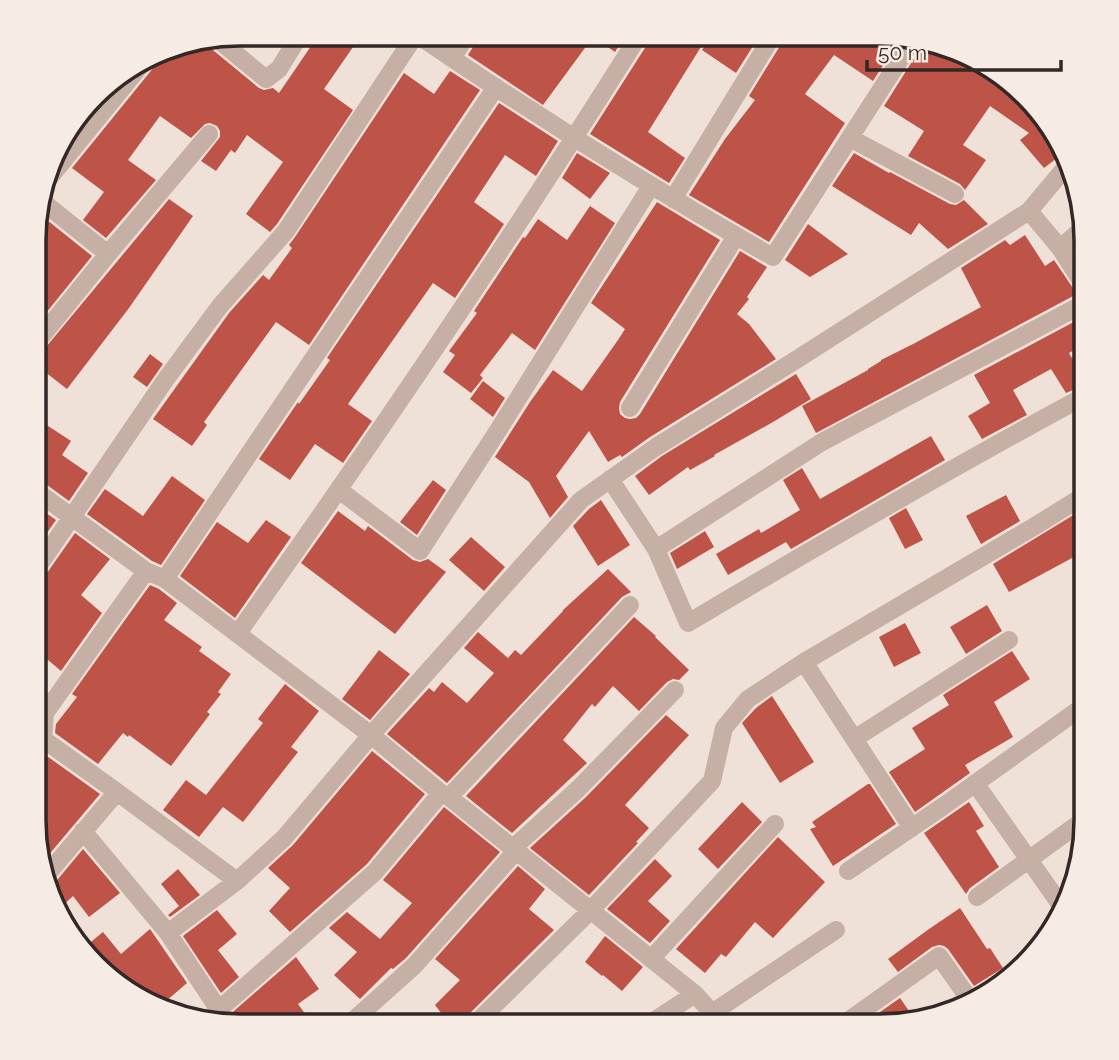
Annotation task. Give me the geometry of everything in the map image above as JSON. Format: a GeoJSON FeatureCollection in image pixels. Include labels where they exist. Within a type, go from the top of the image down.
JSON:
{"type":"FeatureCollection","features":[{"type":"Feature","properties":{"kind":"street"},"geometry":{"type":"LineString","coordinates":[[226,46],[266,79],[279,69],[293,46]]}},
{"type":"Feature","properties":{"kind":"street"},"geometry":{"type":"LineString","coordinates":[[46,554],[166,379],[220,306],[286,231],[408,46]]}},
{"type":"Feature","properties":{"kind":"street"},"geometry":{"type":"LineString","coordinates":[[434,46],[651,186],[773,257],[907,48]]}},
{"type":"Feature","properties":{"kind":"street"},"geometry":{"type":"LineString","coordinates":[[452,58],[460,46]]}},
{"type":"Feature","properties":{"kind":"street"},"geometry":{"type":"LineString","coordinates":[[238,633],[339,490],[575,138],[632,46]]}},
{"type":"Feature","properties":{"kind":"street"},"geometry":{"type":"LineString","coordinates":[[673,199],[766,46]]}},
{"type":"Feature","properties":{"kind":"street"},"geometry":{"type":"LineString","coordinates":[[60,165],[129,80]]}},
{"type":"Feature","properties":{"kind":"street"},"geometry":{"type":"LineString","coordinates":[[165,579],[496,87]]}},
{"type":"Feature","properties":{"kind":"street"},"geometry":{"type":"LineString","coordinates":[[46,331],[209,134]]}},
{"type":"Feature","properties":{"kind":"street"},"geometry":{"type":"LineString","coordinates":[[850,138],[955,194]]}},
{"type":"Feature","properties":{"kind":"street"},"geometry":{"type":"LineString","coordinates":[[168,933],[237,881],[284,838],[371,735],[581,500],[656,447],[1029,211],[1061,172]]}},
{"type":"Feature","properties":{"kind":"street"},"geometry":{"type":"LineString","coordinates":[[339,490],[420,551],[651,186]]}},
{"type":"Feature","properties":{"kind":"street"},"geometry":{"type":"LineString","coordinates":[[48,206],[108,254]]}},
{"type":"Feature","properties":{"kind":"street"},"geometry":{"type":"LineString","coordinates":[[1029,211],[1073,268]]}},
{"type":"Feature","properties":{"kind":"street"},"geometry":{"type":"LineString","coordinates":[[630,408],[736,236]]}},
{"type":"Feature","properties":{"kind":"street"},"geometry":{"type":"LineString","coordinates":[[1060,248],[1073,237]]}},
{"type":"Feature","properties":{"kind":"street"},"geometry":{"type":"LineString","coordinates":[[656,549],[822,442],[1073,309]]}},
{"type":"Feature","properties":{"kind":"street"},"geometry":{"type":"LineString","coordinates":[[610,480],[656,549],[688,623],[881,509],[1073,402]]}},
{"type":"Feature","properties":{"kind":"street"},"geometry":{"type":"LineString","coordinates":[[46,498],[146,571],[165,579],[371,735],[695,994],[711,1014]]}},
{"type":"Feature","properties":{"kind":"street"},"geometry":{"type":"LineString","coordinates":[[485,1014],[590,911],[712,782],[724,728],[748,699],[804,662],[1073,502]]}},
{"type":"Feature","properties":{"kind":"street"},"geometry":{"type":"LineString","coordinates":[[46,712],[146,571]]}},
{"type":"Feature","properties":{"kind":"street"},"geometry":{"type":"LineString","coordinates":[[216,1013],[375,872],[445,795],[629,605]]}},
{"type":"Feature","properties":{"kind":"street"},"geometry":{"type":"LineString","coordinates":[[854,739],[1009,640]]}},
{"type":"Feature","properties":{"kind":"street"},"geometry":{"type":"LineString","coordinates":[[804,662],[912,828]]}},
{"type":"Feature","properties":{"kind":"street"},"geometry":{"type":"LineString","coordinates":[[361,1014],[414,965],[514,850],[675,690]]}},
{"type":"Feature","properties":{"kind":"street"},"geometry":{"type":"LineString","coordinates":[[848,871],[1074,713]]}},
{"type":"Feature","properties":{"kind":"street"},"geometry":{"type":"LineString","coordinates":[[46,750],[117,792],[237,881]]}},
{"type":"Feature","properties":{"kind":"street"},"geometry":{"type":"LineString","coordinates":[[975,783],[1057,900]]}},
{"type":"Feature","properties":{"kind":"street"},"geometry":{"type":"LineString","coordinates":[[51,869],[117,792]]}},
{"type":"Feature","properties":{"kind":"street"},"geometry":{"type":"LineString","coordinates":[[651,959],[775,824]]}},
{"type":"Feature","properties":{"kind":"street"},"geometry":{"type":"LineString","coordinates":[[977,897],[1074,827]]}},
{"type":"Feature","properties":{"kind":"street"},"geometry":{"type":"LineString","coordinates":[[83,831],[168,933],[211,1012]]}},
{"type":"Feature","properties":{"kind":"street"},"geometry":{"type":"LineString","coordinates":[[724,1014],[836,930]]}},
{"type":"Feature","properties":{"kind":"street"},"geometry":{"type":"LineString","coordinates":[[858,1014],[939,956],[966,994]]}},
{"type":"Feature","properties":{"kind":"street"},"geometry":{"type":"LineString","coordinates":[[664,1014],[695,994]]}},
{"type":"Feature","properties":{"kind":"building"},"geometry":{"type":"Polygon","coordinates":[[[311,46],[354,46],[324,89],[353,110],[270,232],[246,214],[283,162],[247,135],[235,153],[231,150],[216,171],[201,161],[220,137],[217,126],[205,124],[191,138],[160,116],[128,160],[156,180],[106,238],[83,220],[104,192],[72,168],[155,65],[210,48],[259,88],[273,88],[279,93],[311,46]]]}},
{"type":"Feature","properties":{"kind":"building"},"geometry":{"type":"Polygon","coordinates":[[[474,46],[586,46],[543,105],[468,55],[474,46]]]}},
{"type":"Feature","properties":{"kind":"building"},"geometry":{"type":"Polygon","coordinates":[[[606,46],[619,46],[615,52],[606,46]]]}},
{"type":"Feature","properties":{"kind":"building"},"geometry":{"type":"Polygon","coordinates":[[[646,46],[702,46],[648,132],[685,158],[669,183],[590,134],[646,46]]]}},
{"type":"Feature","properties":{"kind":"building"},"geometry":{"type":"Polygon","coordinates":[[[705,46],[753,46],[736,73],[702,50],[705,46]]]}},
{"type":"Feature","properties":{"kind":"building"},"geometry":{"type":"Polygon","coordinates":[[[780,46],[874,46],[889,56],[873,81],[834,55],[805,94],[845,123],[769,242],[689,195],[725,139],[755,100],[749,96],[780,46]]]}},
{"type":"Feature","properties":{"kind":"building"},"geometry":{"type":"Polygon","coordinates":[[[920,49],[930,52],[977,71],[998,86],[1041,132],[1056,159],[1044,168],[1020,140],[1029,133],[990,106],[963,145],[986,160],[965,190],[960,184],[908,156],[924,131],[884,106],[920,49]]]}},
{"type":"Feature","properties":{"kind":"building"},"geometry":{"type":"Polygon","coordinates":[[[450,71],[480,90],[309,345],[276,322],[204,422],[207,425],[192,446],[153,419],[229,313],[263,275],[269,280],[292,248],[289,245],[404,73],[434,94],[450,71]]]}},
{"type":"Feature","properties":{"kind":"building"},"geometry":{"type":"Polygon","coordinates":[[[499,103],[558,141],[536,176],[505,155],[474,202],[504,224],[484,255],[455,298],[433,283],[348,404],[372,421],[343,463],[315,444],[290,480],[259,459],[330,360],[327,358],[499,103]]]}},
{"type":"Feature","properties":{"kind":"building"},"geometry":{"type":"Polygon","coordinates":[[[577,153],[610,173],[590,199],[562,178],[577,153]]]}},
{"type":"Feature","properties":{"kind":"building"},"geometry":{"type":"Polygon","coordinates":[[[854,153],[950,204],[956,205],[964,200],[988,224],[948,249],[919,223],[911,235],[832,186],[854,153]]]}},
{"type":"Feature","properties":{"kind":"building"},"geometry":{"type":"Polygon","coordinates":[[[169,199],[193,216],[129,308],[67,389],[46,373],[46,347],[169,199]]]}},
{"type":"Feature","properties":{"kind":"building"},"geometry":{"type":"Polygon","coordinates":[[[657,202],[720,240],[620,402],[620,414],[630,419],[640,414],[740,251],[767,267],[737,314],[749,324],[776,359],[622,457],[620,455],[608,462],[589,431],[556,476],[568,497],[550,518],[529,482],[495,457],[553,370],[582,391],[625,329],[591,303],[657,202]]]}},
{"type":"Feature","properties":{"kind":"building"},"geometry":{"type":"Polygon","coordinates":[[[590,206],[615,223],[535,350],[512,333],[480,375],[483,378],[471,393],[443,372],[455,355],[449,351],[477,313],[474,311],[523,237],[525,238],[538,219],[567,240],[590,206]]]}},
{"type":"Feature","properties":{"kind":"building"},"geometry":{"type":"Polygon","coordinates":[[[47,220],[92,256],[46,313],[47,220]]]}},
{"type":"Feature","properties":{"kind":"building"},"geometry":{"type":"Polygon","coordinates":[[[808,224],[848,254],[810,277],[785,260],[808,224]]]}},
{"type":"Feature","properties":{"kind":"building"},"geometry":{"type":"Polygon","coordinates":[[[1025,235],[1045,266],[1054,260],[1073,288],[1073,296],[816,433],[802,406],[981,307],[961,268],[1005,240],[1010,245],[1025,235]]]}},
{"type":"Feature","properties":{"kind":"building"},"geometry":{"type":"Polygon","coordinates":[[[1073,322],[1073,351],[1069,353],[1073,360],[1073,390],[1066,393],[1051,369],[1013,390],[1027,415],[982,439],[968,416],[990,403],[974,375],[1073,322]]]}},
{"type":"Feature","properties":{"kind":"building"},"geometry":{"type":"Polygon","coordinates":[[[150,354],[163,364],[147,387],[133,377],[150,354]]]}},
{"type":"Feature","properties":{"kind":"building"},"geometry":{"type":"Polygon","coordinates":[[[796,374],[811,399],[690,470],[688,467],[649,495],[635,476],[662,456],[796,374]]]}},
{"type":"Feature","properties":{"kind":"building"},"geometry":{"type":"Polygon","coordinates":[[[483,381],[505,398],[493,417],[470,399],[483,381]]]}},
{"type":"Feature","properties":{"kind":"building"},"geometry":{"type":"Polygon","coordinates":[[[46,425],[71,441],[62,455],[88,473],[69,501],[46,484],[46,425]]]}},
{"type":"Feature","properties":{"kind":"building"},"geometry":{"type":"Polygon","coordinates":[[[931,436],[945,460],[791,549],[786,542],[728,575],[716,554],[759,529],[761,533],[800,510],[783,480],[802,468],[820,499],[931,436]]]}},
{"type":"Feature","properties":{"kind":"building"},"geometry":{"type":"Polygon","coordinates":[[[172,476],[205,500],[161,565],[87,514],[105,489],[143,516],[172,476]]]}},
{"type":"Feature","properties":{"kind":"building"},"geometry":{"type":"Polygon","coordinates":[[[433,480],[446,490],[417,535],[400,522],[433,480]]]}},
{"type":"Feature","properties":{"kind":"building"},"geometry":{"type":"Polygon","coordinates":[[[1006,495],[1020,521],[981,544],[966,516],[1006,495]]]}},
{"type":"Feature","properties":{"kind":"building"},"geometry":{"type":"Polygon","coordinates":[[[601,500],[630,545],[598,566],[573,526],[601,500]]]}},
{"type":"Feature","properties":{"kind":"building"},"geometry":{"type":"Polygon","coordinates":[[[906,508],[923,540],[905,549],[889,518],[906,508]]]}},
{"type":"Feature","properties":{"kind":"building"},"geometry":{"type":"Polygon","coordinates":[[[338,511],[365,531],[368,526],[413,560],[420,562],[428,559],[446,572],[395,634],[301,563],[338,511]]]}},
{"type":"Feature","properties":{"kind":"building"},"geometry":{"type":"Polygon","coordinates":[[[46,513],[56,520],[46,534],[46,513]]]}},
{"type":"Feature","properties":{"kind":"building"},"geometry":{"type":"Polygon","coordinates":[[[1073,515],[1074,557],[1009,592],[993,564],[1073,515]]]}},
{"type":"Feature","properties":{"kind":"building"},"geometry":{"type":"Polygon","coordinates":[[[266,520],[291,537],[235,618],[180,576],[217,522],[248,543],[266,520]]]}},
{"type":"Feature","properties":{"kind":"building"},"geometry":{"type":"Polygon","coordinates":[[[705,531],[714,547],[677,569],[670,553],[705,531]]]}},
{"type":"Feature","properties":{"kind":"building"},"geometry":{"type":"Polygon","coordinates":[[[75,533],[110,559],[81,595],[102,613],[61,671],[46,658],[46,574],[75,533]]]}},
{"type":"Feature","properties":{"kind":"building"},"geometry":{"type":"Polygon","coordinates":[[[471,537],[505,567],[484,591],[449,560],[471,537]]]}},
{"type":"Feature","properties":{"kind":"building"},"geometry":{"type":"Polygon","coordinates":[[[608,569],[631,592],[622,597],[447,783],[387,734],[429,688],[434,692],[442,682],[467,703],[494,673],[464,648],[478,632],[508,658],[515,650],[521,655],[563,610],[608,569]]]}},
{"type":"Feature","properties":{"kind":"building"},"geometry":{"type":"Polygon","coordinates":[[[150,585],[177,603],[164,620],[202,647],[199,651],[231,674],[218,692],[221,694],[207,712],[210,714],[171,766],[123,733],[98,764],[55,733],[56,724],[77,697],[72,694],[150,585]]]}},
{"type":"Feature","properties":{"kind":"building"},"geometry":{"type":"Polygon","coordinates":[[[987,605],[1002,631],[966,654],[950,627],[987,605]]]}},
{"type":"Feature","properties":{"kind":"building"},"geometry":{"type":"Polygon","coordinates":[[[634,617],[689,670],[679,680],[667,682],[639,711],[613,686],[595,707],[592,704],[563,740],[587,763],[512,833],[466,796],[634,617]]]}},
{"type":"Feature","properties":{"kind":"building"},"geometry":{"type":"Polygon","coordinates":[[[905,623],[921,653],[894,667],[879,637],[905,623]]]}},
{"type":"Feature","properties":{"kind":"building"},"geometry":{"type":"Polygon","coordinates":[[[379,650],[410,674],[370,720],[342,699],[379,650]]]}},
{"type":"Feature","properties":{"kind":"building"},"geometry":{"type":"Polygon","coordinates":[[[1012,651],[1030,679],[994,702],[1013,737],[965,765],[970,773],[915,812],[889,772],[925,749],[912,728],[949,705],[943,695],[1012,651]]]}},
{"type":"Feature","properties":{"kind":"building"},"geometry":{"type":"Polygon","coordinates":[[[285,684],[319,711],[291,747],[298,752],[243,822],[223,807],[199,837],[163,810],[186,780],[206,795],[263,723],[258,719],[285,684]]]}},
{"type":"Feature","properties":{"kind":"building"},"geometry":{"type":"Polygon","coordinates":[[[772,696],[814,762],[780,783],[742,723],[772,696]]]}},
{"type":"Feature","properties":{"kind":"building"},"geometry":{"type":"Polygon","coordinates":[[[666,715],[689,735],[625,805],[649,828],[589,895],[530,848],[586,797],[666,715]]]}},
{"type":"Feature","properties":{"kind":"building"},"geometry":{"type":"Polygon","coordinates":[[[372,751],[425,794],[367,864],[290,932],[269,911],[290,888],[268,868],[293,845],[372,751]]]}},
{"type":"Feature","properties":{"kind":"building"},"geometry":{"type":"Polygon","coordinates":[[[46,755],[100,794],[49,855],[46,755]]]}},
{"type":"Feature","properties":{"kind":"building"},"geometry":{"type":"Polygon","coordinates":[[[868,784],[896,824],[833,866],[810,829],[816,827],[812,822],[868,784]]]}},
{"type":"Feature","properties":{"kind":"building"},"geometry":{"type":"Polygon","coordinates":[[[742,802],[762,822],[718,869],[698,849],[742,802]]]}},
{"type":"Feature","properties":{"kind":"building"},"geometry":{"type":"Polygon","coordinates":[[[969,802],[984,826],[976,831],[999,867],[970,888],[966,894],[924,833],[969,802]]]}},
{"type":"Feature","properties":{"kind":"building"},"geometry":{"type":"Polygon","coordinates":[[[444,807],[500,852],[406,958],[391,968],[360,999],[334,975],[357,952],[329,928],[347,912],[380,939],[412,903],[383,880],[444,807]]]}},
{"type":"Feature","properties":{"kind":"building"},"geometry":{"type":"Polygon","coordinates":[[[778,837],[825,882],[773,938],[755,922],[726,957],[721,954],[705,973],[676,949],[778,837]]]}},
{"type":"Feature","properties":{"kind":"building"},"geometry":{"type":"Polygon","coordinates":[[[83,849],[120,893],[89,917],[73,896],[64,904],[56,882],[83,849]]]}},
{"type":"Feature","properties":{"kind":"building"},"geometry":{"type":"Polygon","coordinates":[[[655,859],[672,876],[648,901],[670,921],[650,943],[607,909],[655,859]]]}},
{"type":"Feature","properties":{"kind":"building"},"geometry":{"type":"Polygon","coordinates":[[[518,866],[545,889],[529,909],[554,930],[469,1014],[442,1014],[435,1005],[460,980],[435,959],[518,866]]]}},
{"type":"Feature","properties":{"kind":"building"},"geometry":{"type":"Polygon","coordinates":[[[178,869],[200,895],[170,917],[168,915],[179,906],[161,884],[178,869]]]}},
{"type":"Feature","properties":{"kind":"building"},"geometry":{"type":"Polygon","coordinates":[[[960,908],[1003,968],[974,986],[948,949],[939,945],[932,947],[898,972],[888,959],[960,908]]]}},
{"type":"Feature","properties":{"kind":"building"},"geometry":{"type":"Polygon","coordinates":[[[217,910],[237,934],[218,950],[239,977],[221,993],[183,936],[217,910]]]}},
{"type":"Feature","properties":{"kind":"building"},"geometry":{"type":"Polygon","coordinates":[[[150,929],[187,983],[165,1000],[121,974],[90,943],[103,932],[121,954],[150,929]]]}},
{"type":"Feature","properties":{"kind":"building"},"geometry":{"type":"Polygon","coordinates":[[[605,936],[643,967],[622,991],[585,962],[605,936]]]}},
{"type":"Feature","properties":{"kind":"building"},"geometry":{"type":"Polygon","coordinates":[[[296,957],[319,989],[298,1004],[305,1014],[231,1014],[296,957]]]}},
{"type":"Feature","properties":{"kind":"building"},"geometry":{"type":"Polygon","coordinates":[[[900,998],[910,1012],[892,1014],[877,1014],[900,998]]]}}]}
